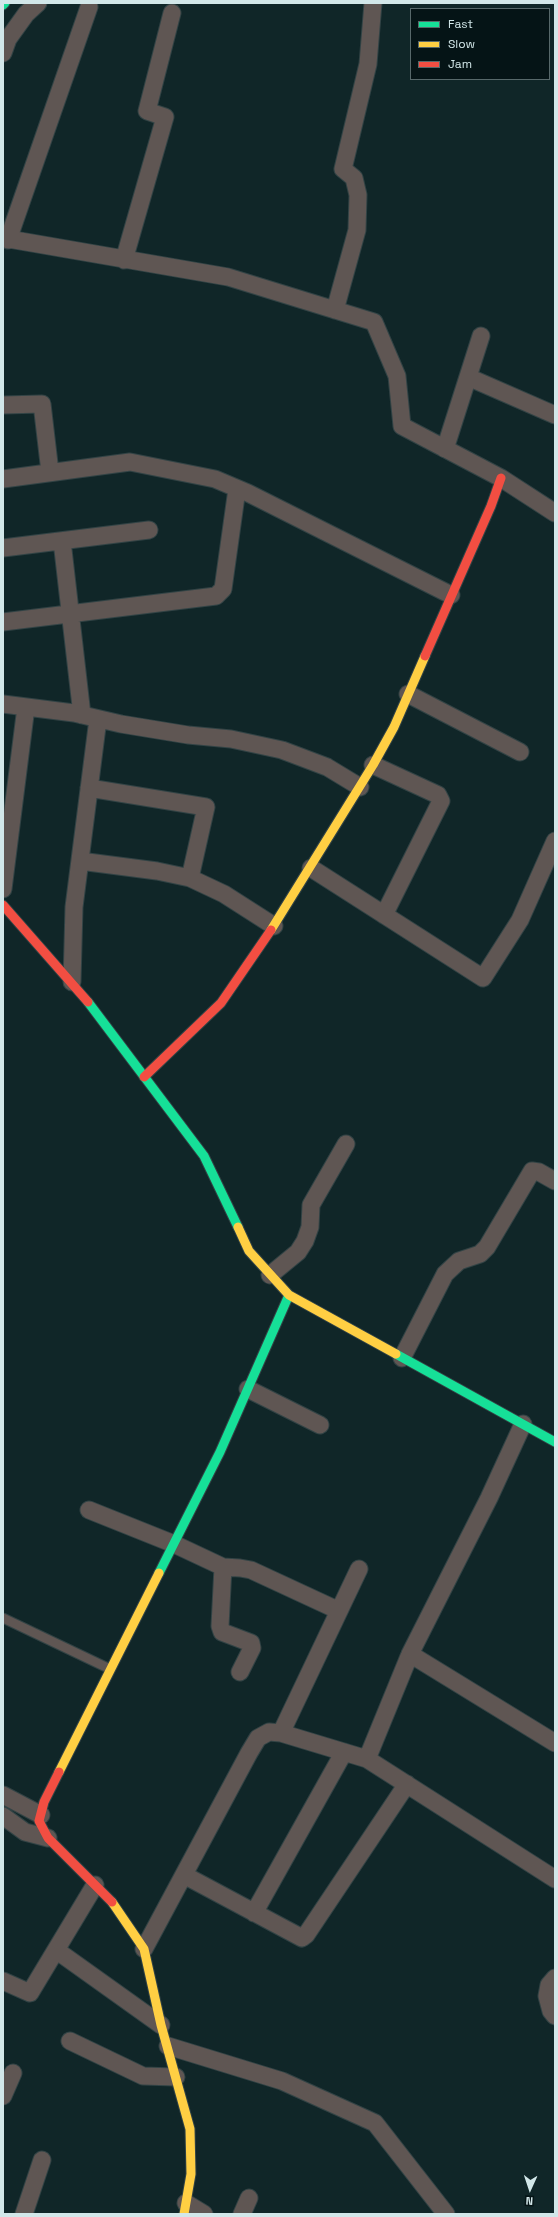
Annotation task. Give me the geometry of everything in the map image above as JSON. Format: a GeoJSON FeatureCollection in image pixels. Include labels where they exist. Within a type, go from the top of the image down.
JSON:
{"type":"FeatureCollection","features":[{"type":"Feature","properties":{"kind":"street"},"geometry":{"type":"LineString","coordinates":[[3,53],[8,39],[26,14],[38,3]]}},
{"type":"Feature","properties":{"kind":"street"},"geometry":{"type":"LineString","coordinates":[[335,310],[357,230],[358,195],[354,178],[342,169],[368,64],[373,3]]}},
{"type":"Feature","properties":{"kind":"street"},"geometry":{"type":"LineString","coordinates":[[89,7],[6,239],[228,277],[374,322],[396,376],[402,426],[501,478],[555,513]]}},
{"type":"Feature","properties":{"kind":"street"},"geometry":{"type":"LineString","coordinates":[[124,260],[165,117],[147,111],[172,13]]}},
{"type":"Feature","properties":{"kind":"street"},"geometry":{"type":"LineString","coordinates":[[444,448],[481,336]]}},
{"type":"Feature","properties":{"kind":"street"},"geometry":{"type":"LineString","coordinates":[[468,377],[555,415]]}},
{"type":"Feature","properties":{"kind":"street"},"geometry":{"type":"LineString","coordinates":[[3,405],[42,404],[50,472]]}},
{"type":"Feature","properties":{"kind":"street"},"geometry":{"type":"LineString","coordinates":[[3,479],[130,462],[215,479],[451,595]]}},
{"type":"Feature","properties":{"kind":"street"},"geometry":{"type":"LineString","coordinates":[[144,1077],[221,1004],[274,926],[360,787],[394,727],[491,506],[501,478]]}},
{"type":"Feature","properties":{"kind":"street"},"geometry":{"type":"LineString","coordinates":[[3,622],[216,596],[223,589],[237,489]]}},
{"type":"Feature","properties":{"kind":"street"},"geometry":{"type":"LineString","coordinates":[[3,548],[149,530]]}},
{"type":"Feature","properties":{"kind":"street"},"geometry":{"type":"LineString","coordinates":[[62,541],[69,613],[90,717],[89,788],[74,908],[72,982]]}},
{"type":"Feature","properties":{"kind":"street"},"geometry":{"type":"LineString","coordinates":[[408,694],[520,752]]}},
{"type":"Feature","properties":{"kind":"street"},"geometry":{"type":"LineString","coordinates":[[3,704],[90,717],[188,735],[231,739],[282,750],[327,767],[360,787]]}},
{"type":"Feature","properties":{"kind":"street"},"geometry":{"type":"LineString","coordinates":[[3,889],[26,707]]}},
{"type":"Feature","properties":{"kind":"street"},"geometry":{"type":"LineString","coordinates":[[373,765],[438,795],[440,801],[384,915]]}},
{"type":"Feature","properties":{"kind":"street"},"geometry":{"type":"LineString","coordinates":[[89,788],[206,807],[190,878]]}},
{"type":"Feature","properties":{"kind":"street"},"geometry":{"type":"LineString","coordinates":[[311,868],[483,978],[520,920],[555,841]]}},
{"type":"Feature","properties":{"kind":"street"},"geometry":{"type":"LineString","coordinates":[[80,861],[157,871],[190,878],[224,894],[274,926]]}},
{"type":"Feature","properties":{"kind":"street"},"geometry":{"type":"LineString","coordinates":[[3,905],[72,982],[204,1156],[249,1251],[289,1295],[555,1442]]}},
{"type":"Feature","properties":{"kind":"street"},"geometry":{"type":"LineString","coordinates":[[270,1274],[298,1252],[305,1241],[310,1227],[311,1205],[346,1144]]}},
{"type":"Feature","properties":{"kind":"street"},"geometry":{"type":"LineString","coordinates":[[402,1358],[445,1274],[459,1261],[480,1254],[487,1247],[532,1171],[555,1181]]}},
{"type":"Feature","properties":{"kind":"street"},"geometry":{"type":"LineString","coordinates":[[204,2214],[185,2209],[191,2174],[190,2129],[161,2025],[144,1949],[110,1899],[48,1838],[39,1821],[44,1802],[220,1452],[289,1295]]}},
{"type":"Feature","properties":{"kind":"street"},"geometry":{"type":"LineString","coordinates":[[248,1389],[320,1425]]}},
{"type":"Feature","properties":{"kind":"street"},"geometry":{"type":"LineString","coordinates":[[367,1759],[410,1654],[489,1498],[523,1424]]}},
{"type":"Feature","properties":{"kind":"street"},"geometry":{"type":"LineString","coordinates":[[89,1510],[174,1544],[223,1567],[251,1570],[333,1608]]}},
{"type":"Feature","properties":{"kind":"street"},"geometry":{"type":"LineString","coordinates":[[223,1567],[220,1626],[222,1632],[251,1643],[252,1648],[240,1672]]}},
{"type":"Feature","properties":{"kind":"street"},"geometry":{"type":"LineString","coordinates":[[281,1733],[359,1569]]}},
{"type":"Feature","properties":{"kind":"street"},"geometry":{"type":"LineString","coordinates":[[410,1654],[555,1742]]}},
{"type":"Feature","properties":{"kind":"street"},"geometry":{"type":"LineString","coordinates":[[144,1949],[258,1738],[269,1732],[281,1733],[367,1759],[555,1879]]}},
{"type":"Feature","properties":{"kind":"street"},"geometry":{"type":"LineString","coordinates":[[254,1913],[344,1752]]}},
{"type":"Feature","properties":{"kind":"street"},"geometry":{"type":"LineString","coordinates":[[184,1876],[302,1938],[306,1935],[407,1784]]}},
{"type":"Feature","properties":{"kind":"street"},"geometry":{"type":"LineString","coordinates":[[3,1795],[41,1815]]}},
{"type":"Feature","properties":{"kind":"street"},"geometry":{"type":"LineString","coordinates":[[3,1816],[26,1832],[48,1838]]}},
{"type":"Feature","properties":{"kind":"street"},"geometry":{"type":"LineString","coordinates":[[3,1981],[30,1993],[95,1884]]}},
{"type":"Feature","properties":{"kind":"street"},"geometry":{"type":"LineString","coordinates":[[56,1950],[161,2025]]}},
{"type":"Feature","properties":{"kind":"street"},"geometry":{"type":"LineString","coordinates":[[555,1978],[549,1985],[547,1996],[551,2011],[555,2016]]}},
{"type":"Feature","properties":{"kind":"street"},"geometry":{"type":"LineString","coordinates":[[70,2041],[143,2076],[176,2077]]}},
{"type":"Feature","properties":{"kind":"street"},"geometry":{"type":"LineString","coordinates":[[168,2046],[282,2081],[375,2123],[446,2214]]}},
{"type":"Feature","properties":{"kind":"street"},"geometry":{"type":"LineString","coordinates":[[3,2096],[13,2073]]}},
{"type":"Feature","properties":{"kind":"street"},"geometry":{"type":"LineString","coordinates":[[24,2214],[42,2160]]}},
{"type":"Feature","properties":{"kind":"street"},"geometry":{"type":"LineString","coordinates":[[242,2214],[249,2198]]}},
{"type":"Feature","properties":{"kind":"lane"},"geometry":{"type":"LineString","coordinates":[[3,1618],[110,1669]]}},
{"type":"Feature","properties":{"kind":"traffic: fast"},"geometry":{"type":"LineString","coordinates":[[88,1002],[204,1156],[238,1227]]}},
{"type":"Feature","properties":{"kind":"traffic: fast"},"geometry":{"type":"LineString","coordinates":[[159,1573],[220,1452],[289,1295]]}},
{"type":"Feature","properties":{"kind":"traffic: fast"},"geometry":{"type":"LineString","coordinates":[[396,1354],[555,1442]]}},
{"type":"Feature","properties":{"kind":"traffic: slow"},"geometry":{"type":"LineString","coordinates":[[271,930],[373,765],[394,727],[425,656]]}},
{"type":"Feature","properties":{"kind":"traffic: slow"},"geometry":{"type":"LineString","coordinates":[[238,1227],[249,1251],[289,1295],[396,1354]]}},
{"type":"Feature","properties":{"kind":"traffic: slow"},"geometry":{"type":"LineString","coordinates":[[59,1772],[159,1573]]}},
{"type":"Feature","properties":{"kind":"traffic: slow"},"geometry":{"type":"LineString","coordinates":[[112,1902],[144,1949],[161,2025],[190,2129],[191,2174],[184,2214]]}},
{"type":"Feature","properties":{"kind":"traffic: jam"},"geometry":{"type":"LineString","coordinates":[[425,656],[491,506],[501,478]]}},
{"type":"Feature","properties":{"kind":"traffic: jam"},"geometry":{"type":"LineString","coordinates":[[3,905],[88,1002]]}},
{"type":"Feature","properties":{"kind":"traffic: jam"},"geometry":{"type":"LineString","coordinates":[[144,1077],[221,1003],[271,930]]}},
{"type":"Feature","properties":{"kind":"traffic: jam"},"geometry":{"type":"LineString","coordinates":[[59,1772],[44,1802],[39,1821],[48,1838],[112,1902]]}}]}
